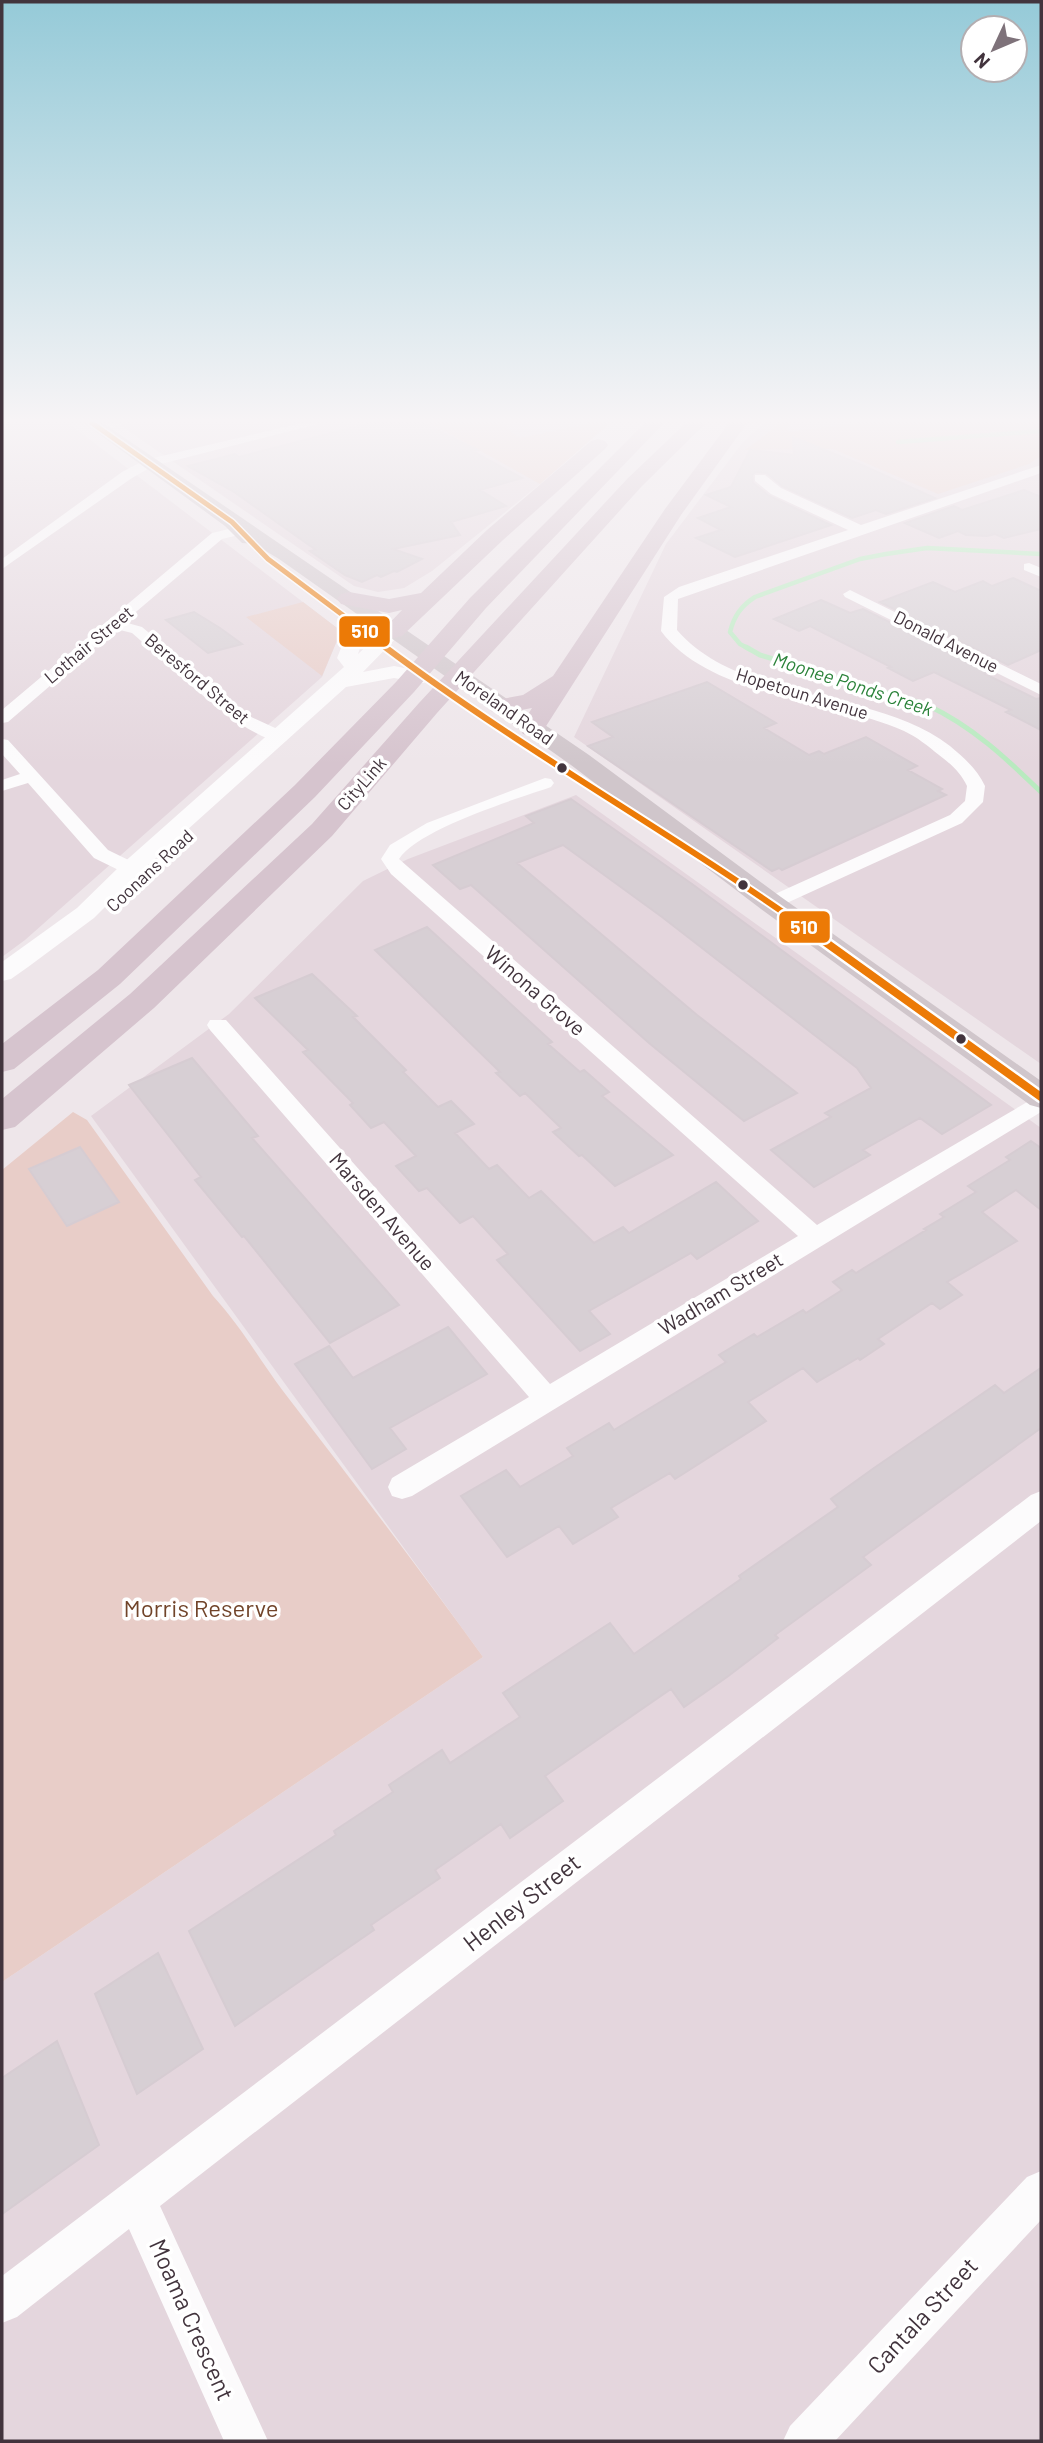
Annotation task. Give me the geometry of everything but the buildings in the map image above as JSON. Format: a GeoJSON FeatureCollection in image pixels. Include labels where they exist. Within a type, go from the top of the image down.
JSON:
{"type":"FeatureCollection","features":[{"type":"Feature","properties":{"kind":"highway"},"geometry":{"type":"LineString","coordinates":[[393,642],[429,598],[493,537]]}},
{"type":"Feature","properties":{"kind":"highway","name":"CityLink"},"geometry":{"type":"LineString","coordinates":[[2,1061],[109,977],[305,790],[405,687],[478,603],[543,537]]}},
{"type":"Feature","properties":{"kind":"highway","name":"CityLink"},"geometry":{"type":"LineString","coordinates":[[2,1118],[142,1001],[322,830],[428,708],[585,537]]}},
{"type":"Feature","properties":{"kind":"highway"},"geometry":{"type":"LineString","coordinates":[[532,728],[656,537]]}},
{"type":"Feature","properties":{"kind":"highway"},"geometry":{"type":"LineString","coordinates":[[349,599],[389,606],[429,598]]}},
{"type":"Feature","properties":{"kind":"highway"},"geometry":{"type":"LineString","coordinates":[[478,703],[534,700],[554,689],[565,675]]}},
{"type":"Feature","properties":{"kind":"main road","name":"Moreland Road"},"geometry":{"type":"LineString","coordinates":[[248,537],[268,559],[358,628],[393,642],[771,903],[1041,1097]]}},
{"type":"Feature","properties":{"kind":"main road","name":"Moreland Road"},"geometry":{"type":"LineString","coordinates":[[254,537],[349,599],[393,642],[423,677],[532,728],[652,813],[771,903]]}},
{"type":"Feature","properties":{"kind":"street"},"geometry":{"type":"LineString","coordinates":[[2,565],[41,537]]}},
{"type":"Feature","properties":{"kind":"street","name":"Lothair Street"},"geometry":{"type":"LineString","coordinates":[[2,718],[218,537]]}},
{"type":"Feature","properties":{"kind":"street","name":"Hopetoun Avenue"},"geometry":{"type":"LineString","coordinates":[[771,903],[956,818],[968,811],[978,792],[976,783],[965,767],[919,732],[737,676],[684,646],[669,631],[669,603],[676,593],[840,537]]}},
{"type":"Feature","properties":{"kind":"street","name":"Donald Avenue"},"geometry":{"type":"LineString","coordinates":[[850,594],[1041,690]]}},
{"type":"Feature","properties":{"kind":"street","name":"Beresford Street"},"geometry":{"type":"LineString","coordinates":[[112,624],[142,633],[243,720],[280,737]]}},
{"type":"Feature","properties":{"kind":"street"},"geometry":{"type":"LineString","coordinates":[[358,628],[348,658],[356,675],[394,672],[423,677]]}},
{"type":"Feature","properties":{"kind":"street","name":"Coonans Road"},"geometry":{"type":"LineString","coordinates":[[2,973],[82,917],[113,890],[183,843],[280,737],[393,642]]}},
{"type":"Feature","properties":{"kind":"street"},"geometry":{"type":"LineString","coordinates":[[2,744],[101,854],[138,873]]}},
{"type":"Feature","properties":{"kind":"street"},"geometry":{"type":"LineString","coordinates":[[2,786],[31,776]]}},
{"type":"Feature","properties":{"kind":"street","name":"Winona Grove"},"geometry":{"type":"LineString","coordinates":[[545,783],[423,830],[395,849],[390,859],[409,880],[815,1237]]}},
{"type":"Feature","properties":{"kind":"street","name":"Coonans Road"},"geometry":{"type":"LineString","coordinates":[[2,985],[61,947],[138,873]]}},
{"type":"Feature","properties":{"kind":"street","name":"Marsden Avenue"},"geometry":{"type":"LineString","coordinates":[[218,1025],[547,1399]]}},
{"type":"Feature","properties":{"kind":"street","name":"Wadham Street"},"geometry":{"type":"LineString","coordinates":[[402,1487],[1041,1102]]}},
{"type":"Feature","properties":{"kind":"street","name":"Henley Street"},"geometry":{"type":"LineString","coordinates":[[2,2302],[1041,1504]]}},
{"type":"Feature","properties":{"kind":"street","name":"Cantala Street"},"geometry":{"type":"LineString","coordinates":[[804,2441],[1041,2191]]}},
{"type":"Feature","properties":{"kind":"street","name":"Moama Crescent"},"geometry":{"type":"LineString","coordinates":[[136,2199],[246,2441]]}},
{"type":"Feature","properties":{"kind":"shaded area"},"geometry":{"type":"Polygon","coordinates":[[[2,537],[218,537],[341,631],[322,677],[25,940],[2,957],[2,537]]]}},
{"type":"Feature","properties":{"kind":"shaded area"},"geometry":{"type":"Polygon","coordinates":[[[283,537],[474,537],[432,571],[404,588],[378,592],[354,586],[283,537]]]}},
{"type":"Feature","properties":{"kind":"shaded area"},"geometry":{"type":"Polygon","coordinates":[[[671,537],[1041,537],[1041,1064],[574,737],[671,537]]]}},
{"type":"Feature","properties":{"kind":"shaded area"},"geometry":{"type":"Polygon","coordinates":[[[576,795],[1041,1128],[1041,2441],[2,2441],[2,1982],[483,1657],[91,1116],[229,1014],[363,881],[408,859],[576,795]]]}},
{"type":"Feature","properties":{"kind":"green space"},"geometry":{"type":"Polygon","coordinates":[[[303,602],[341,631],[322,676],[246,617],[303,602]]]}},
{"type":"Feature","properties":{"kind":"green space","name":"Morris Reserve"},"geometry":{"type":"Polygon","coordinates":[[[73,1112],[87,1120],[283,1391],[483,1657],[2,1982],[2,1170],[73,1112]]]}},
{"type":"Feature","properties":{"kind":"waterway","name":"Moonee Ponds Creek"},"geometry":{"type":"LineString","coordinates":[[749,649],[740,644],[730,632],[739,612],[750,600],[860,559],[927,548],[1041,554]]}},
{"type":"Feature","properties":{"kind":"waterway","name":"Moonee Ponds Creek"},"geometry":{"type":"LineString","coordinates":[[746,647],[760,655],[927,705],[974,733],[1041,792]]}},
{"type":"Feature","properties":{"kind":"transit line","name":"510"},"geometry":{"type":"LineString","coordinates":[[247,537],[268,559],[449,695],[771,903],[1041,1097]]}}]}
